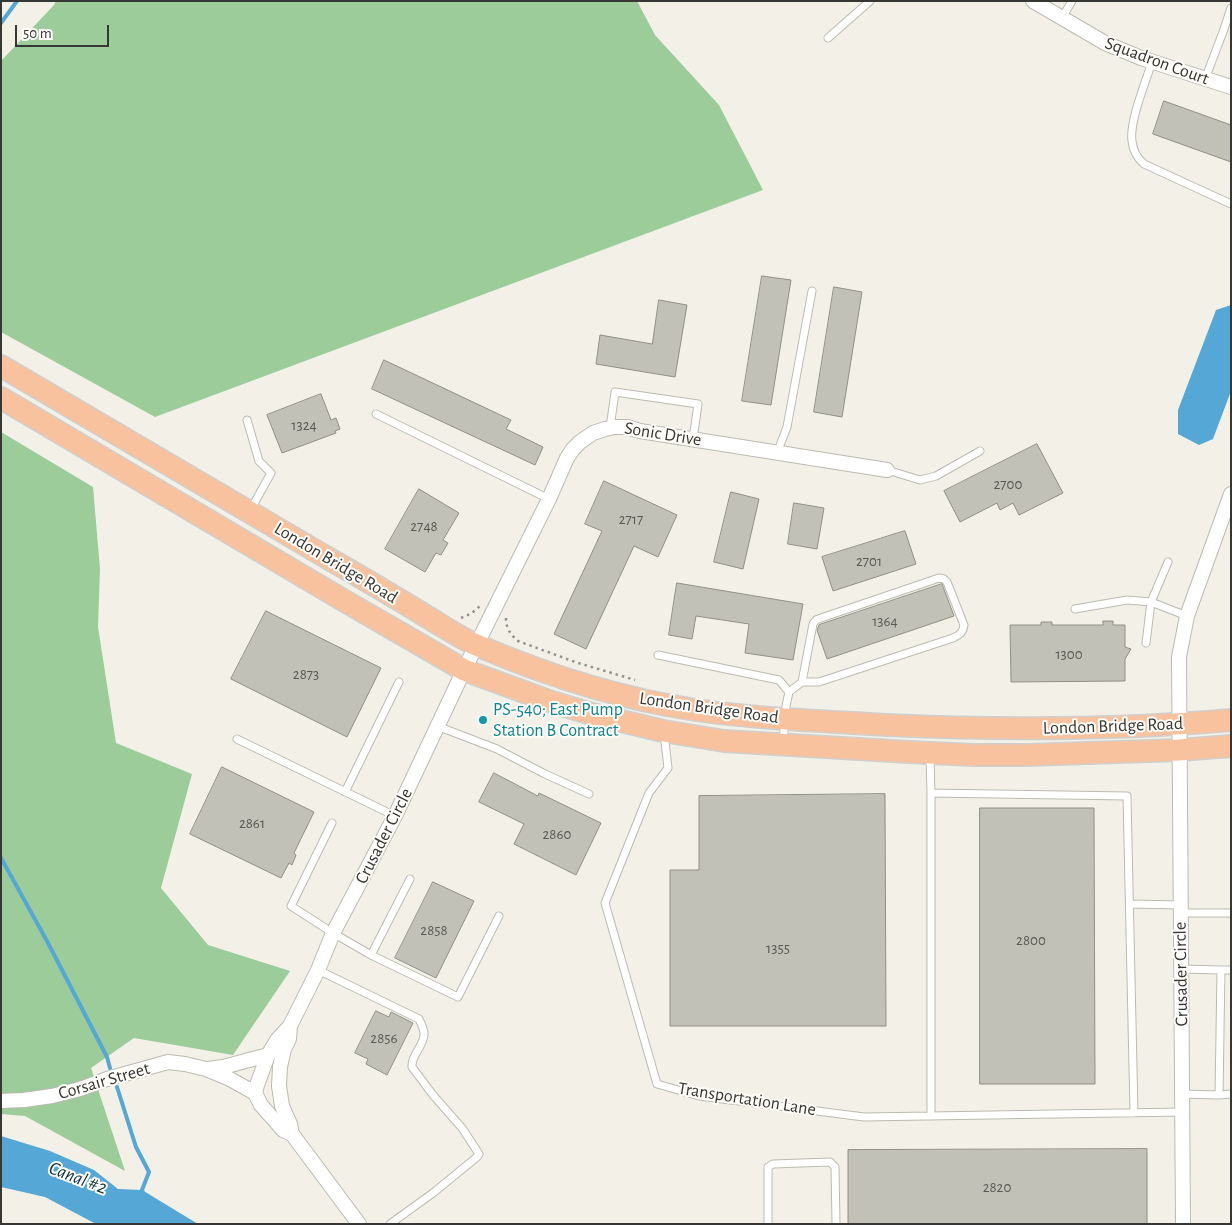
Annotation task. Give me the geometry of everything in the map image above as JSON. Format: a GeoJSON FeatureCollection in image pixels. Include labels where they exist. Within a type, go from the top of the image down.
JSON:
{"type":"FeatureCollection","features":[{"type":"Feature","properties":{"kind":"main road","name":"London Bridge Road"},"geometry":{"type":"LineString","coordinates":[[1,366],[476,646],[561,678],[598,689],[695,710],[785,718],[924,726],[1067,728],[1231,720]]}},
{"type":"Feature","properties":{"kind":"main road","name":"London Bridge Road"},"geometry":{"type":"LineString","coordinates":[[1,398],[464,670],[549,701],[610,719],[663,731],[724,740],[930,753],[1027,755],[1179,750],[1231,746]]}},
{"type":"Feature","properties":{"kind":"street","name":"Squadron Court"},"geometry":{"type":"LineString","coordinates":[[1033,1],[1105,43],[1152,62],[1231,88]]}},
{"type":"Feature","properties":{"kind":"street","name":"Sonic Drive"},"geometry":{"type":"LineString","coordinates":[[476,646],[567,458],[580,442],[592,433],[610,428],[628,428],[887,470]]}},
{"type":"Feature","properties":{"kind":"street","name":"Crusader Circle"},"geometry":{"type":"LineString","coordinates":[[1183,1224],[1179,657],[1187,616],[1231,494]]}},
{"type":"Feature","properties":{"kind":"street","name":"Crusader Circle"},"geometry":{"type":"LineString","coordinates":[[292,1134],[283,1130],[261,1105],[255,1093],[268,1055],[277,1040],[290,1026],[318,970],[333,933],[395,816],[476,646]]}},
{"type":"Feature","properties":{"kind":"street","name":"Crusader Circle"},"geometry":{"type":"LineString","coordinates":[[290,1026],[280,1067],[279,1086],[282,1106],[292,1134],[359,1224]]}},
{"type":"Feature","properties":{"kind":"street","name":"Corsair Street"},"geometry":{"type":"LineString","coordinates":[[206,1069],[223,1068],[268,1055]]}},
{"type":"Feature","properties":{"kind":"street","name":"Corsair Street"},"geometry":{"type":"LineString","coordinates":[[1,1101],[52,1096],[168,1062],[206,1069],[228,1078],[255,1093]]}},
{"type":"Feature","properties":{"kind":"lane"},"geometry":{"type":"LineString","coordinates":[[828,38],[870,1]]}},
{"type":"Feature","properties":{"kind":"lane"},"geometry":{"type":"LineString","coordinates":[[1062,18],[1072,1]]}},
{"type":"Feature","properties":{"kind":"lane"},"geometry":{"type":"LineString","coordinates":[[1205,79],[1231,8]]}},
{"type":"Feature","properties":{"kind":"lane"},"geometry":{"type":"LineString","coordinates":[[1152,62],[1134,121],[1131,139],[1139,160],[1231,204]]}},
{"type":"Feature","properties":{"kind":"lane"},"geometry":{"type":"LineString","coordinates":[[777,452],[787,427],[812,291]]}},
{"type":"Feature","properties":{"kind":"lane"},"geometry":{"type":"LineString","coordinates":[[610,428],[615,392],[698,404],[693,439]]}},
{"type":"Feature","properties":{"kind":"lane"},"geometry":{"type":"LineString","coordinates":[[376,414],[548,499]]}},
{"type":"Feature","properties":{"kind":"lane"},"geometry":{"type":"LineString","coordinates":[[247,420],[259,461],[271,473],[250,512]]}},
{"type":"Feature","properties":{"kind":"lane"},"geometry":{"type":"LineString","coordinates":[[887,470],[920,480],[936,476],[980,451]]}},
{"type":"Feature","properties":{"kind":"lane"},"geometry":{"type":"LineString","coordinates":[[1146,643],[1150,602],[1168,562]]}},
{"type":"Feature","properties":{"kind":"lane"},"geometry":{"type":"LineString","coordinates":[[782,745],[789,692],[802,682],[819,682],[959,635],[963,631],[964,625],[947,582],[944,578],[939,578],[816,620],[813,624],[802,682]]}},
{"type":"Feature","properties":{"kind":"lane"},"geometry":{"type":"LineString","coordinates":[[1076,609],[1127,600],[1150,602],[1187,616]]}},
{"type":"Feature","properties":{"kind":"lane"},"geometry":{"type":"LineString","coordinates":[[658,655],[779,680],[789,692]]}},
{"type":"Feature","properties":{"kind":"lane"},"geometry":{"type":"LineString","coordinates":[[345,792],[399,682]]}},
{"type":"Feature","properties":{"kind":"lane"},"geometry":{"type":"LineString","coordinates":[[437,726],[498,749],[543,773],[589,794]]}},
{"type":"Feature","properties":{"kind":"lane","name":"Transportation Lane"},"geometry":{"type":"LineString","coordinates":[[663,731],[668,768],[649,793],[605,903],[657,1084],[699,1096],[864,1117],[1183,1112]]}},
{"type":"Feature","properties":{"kind":"lane"},"geometry":{"type":"LineString","coordinates":[[237,739],[395,816]]}},
{"type":"Feature","properties":{"kind":"lane"},"geometry":{"type":"LineString","coordinates":[[930,753],[931,1116]]}},
{"type":"Feature","properties":{"kind":"lane"},"geometry":{"type":"LineString","coordinates":[[931,793],[1127,796],[1134,1113]]}},
{"type":"Feature","properties":{"kind":"lane"},"geometry":{"type":"LineString","coordinates":[[332,823],[292,906],[371,955],[458,998],[499,916]]}},
{"type":"Feature","properties":{"kind":"lane"},"geometry":{"type":"LineString","coordinates":[[371,955],[410,879]]}},
{"type":"Feature","properties":{"kind":"lane"},"geometry":{"type":"LineString","coordinates":[[1130,904],[1231,913]]}},
{"type":"Feature","properties":{"kind":"lane"},"geometry":{"type":"LineString","coordinates":[[1181,969],[1231,970]]}},
{"type":"Feature","properties":{"kind":"lane"},"geometry":{"type":"LineString","coordinates":[[318,970],[418,1019],[424,1033],[422,1044],[411,1062],[412,1067],[433,1096],[462,1128],[479,1154],[390,1224]]}},
{"type":"Feature","properties":{"kind":"lane"},"geometry":{"type":"LineString","coordinates":[[1220,1095],[1221,970]]}},
{"type":"Feature","properties":{"kind":"lane"},"geometry":{"type":"LineString","coordinates":[[1182,1094],[1231,1094]]}},
{"type":"Feature","properties":{"kind":"lane"},"geometry":{"type":"LineString","coordinates":[[768,1224],[768,1167],[773,1164],[830,1162],[834,1167],[836,1224]]}},
{"type":"Feature","properties":{"kind":"path"},"geometry":{"type":"LineString","coordinates":[[506,618],[506,626],[511,635],[518,641],[575,662],[638,681]]}},
{"type":"Feature","properties":{"kind":"green space"},"geometry":{"type":"Polygon","coordinates":[[[56,1],[637,1],[655,35],[719,105],[763,190],[155,417],[1,332],[1,61],[56,1]]]}},
{"type":"Feature","properties":{"kind":"green space"},"geometry":{"type":"Polygon","coordinates":[[[1,432],[93,487],[100,569],[98,627],[116,743],[192,774],[161,888],[208,945],[290,971],[233,1055],[134,1038],[91,1068],[125,1171],[25,1116],[1,1114],[1,432]]]}},
{"type":"Feature","properties":{"kind":"water"},"geometry":{"type":"Polygon","coordinates":[[[1231,305],[1231,391],[1213,439],[1199,445],[1178,434],[1178,410],[1216,310],[1231,305]]]}},
{"type":"Feature","properties":{"kind":"water","name":"Canal #2"},"geometry":{"type":"Polygon","coordinates":[[[1,1136],[50,1151],[94,1170],[118,1189],[142,1190],[198,1224],[96,1224],[45,1197],[1,1187],[1,1136]]]}},
{"type":"Feature","properties":{"kind":"building"},"geometry":{"type":"Polygon","coordinates":[[[1164,101],[1231,125],[1231,162],[1153,134],[1164,101]]]}},
{"type":"Feature","properties":{"kind":"building"},"geometry":{"type":"Polygon","coordinates":[[[762,276],[791,280],[771,405],[742,401],[762,276]]]}},
{"type":"Feature","properties":{"kind":"building"},"geometry":{"type":"Polygon","coordinates":[[[834,287],[862,292],[842,417],[814,412],[834,287]]]}},
{"type":"Feature","properties":{"kind":"building"},"geometry":{"type":"Polygon","coordinates":[[[659,300],[687,305],[675,377],[596,364],[600,335],[652,344],[659,300]]]}},
{"type":"Feature","properties":{"kind":"building"},"geometry":{"type":"Polygon","coordinates":[[[384,360],[511,420],[506,429],[543,447],[535,465],[372,389],[384,360]]]}},
{"type":"Feature","properties":{"kind":"building"},"geometry":{"type":"Polygon","coordinates":[[[321,394],[331,420],[336,418],[340,429],[335,431],[336,433],[282,453],[267,415],[321,394]]]}},
{"type":"Feature","properties":{"kind":"building"},"geometry":{"type":"Polygon","coordinates":[[[1037,444],[1063,493],[1019,515],[1013,503],[1000,510],[997,503],[960,522],[944,491],[1037,444]]]}},
{"type":"Feature","properties":{"kind":"building"},"geometry":{"type":"Polygon","coordinates":[[[604,481],[677,515],[658,557],[634,546],[586,649],[554,634],[602,531],[585,524],[604,481]]]}},
{"type":"Feature","properties":{"kind":"building"},"geometry":{"type":"Polygon","coordinates":[[[419,489],[459,513],[443,540],[448,543],[441,555],[436,553],[425,572],[385,549],[419,489]]]}},
{"type":"Feature","properties":{"kind":"building"},"geometry":{"type":"Polygon","coordinates":[[[731,492],[759,499],[743,569],[714,562],[731,492]]]}},
{"type":"Feature","properties":{"kind":"building"},"geometry":{"type":"Polygon","coordinates":[[[794,503],[824,508],[817,549],[788,544],[794,503]]]}},
{"type":"Feature","properties":{"kind":"building"},"geometry":{"type":"Polygon","coordinates":[[[905,531],[916,564],[833,591],[822,557],[905,531]]]}},
{"type":"Feature","properties":{"kind":"building"},"geometry":{"type":"Polygon","coordinates":[[[677,583],[803,604],[793,660],[745,653],[749,624],[696,616],[692,639],[669,635],[677,583]]]}},
{"type":"Feature","properties":{"kind":"building"},"geometry":{"type":"Polygon","coordinates":[[[942,584],[954,616],[827,659],[817,630],[819,625],[942,584]]]}},
{"type":"Feature","properties":{"kind":"building"},"geometry":{"type":"Polygon","coordinates":[[[266,611],[381,668],[347,737],[231,679],[266,611]]]}},
{"type":"Feature","properties":{"kind":"building"},"geometry":{"type":"Polygon","coordinates":[[[1103,621],[1113,621],[1113,625],[1125,625],[1125,647],[1131,649],[1125,659],[1125,681],[1011,682],[1010,625],[1041,625],[1041,622],[1052,622],[1052,625],[1103,625],[1103,621]]]}},
{"type":"Feature","properties":{"kind":"building"},"geometry":{"type":"Polygon","coordinates":[[[222,767],[314,812],[294,853],[296,855],[292,865],[289,863],[281,878],[190,834],[222,767]]]}},
{"type":"Feature","properties":{"kind":"building"},"geometry":{"type":"Polygon","coordinates":[[[494,773],[538,796],[539,793],[601,823],[576,875],[514,844],[524,824],[479,802],[494,773]]]}},
{"type":"Feature","properties":{"kind":"building"},"geometry":{"type":"Polygon","coordinates":[[[885,794],[886,1026],[670,1026],[670,870],[699,870],[699,796],[885,794]]]}},
{"type":"Feature","properties":{"kind":"building"},"geometry":{"type":"Polygon","coordinates":[[[980,808],[1094,808],[1095,1084],[980,1084],[980,808]]]}},
{"type":"Feature","properties":{"kind":"building"},"geometry":{"type":"Polygon","coordinates":[[[433,882],[474,901],[436,978],[395,958],[433,882]]]}},
{"type":"Feature","properties":{"kind":"building"},"geometry":{"type":"Polygon","coordinates":[[[376,1011],[389,1017],[391,1012],[413,1023],[387,1075],[366,1064],[368,1059],[355,1053],[376,1011]]]}},
{"type":"Feature","properties":{"kind":"building"},"geometry":{"type":"Polygon","coordinates":[[[1147,1149],[1147,1224],[848,1224],[848,1150],[1147,1149]]]}},
{"type":"Feature","properties":{"kind":"waterway"},"geometry":{"type":"LineString","coordinates":[[1,23],[17,1]]}},
{"type":"Feature","properties":{"kind":"waterway"},"geometry":{"type":"LineString","coordinates":[[1,858],[47,941],[107,1057],[110,1068]]}},
{"type":"Feature","properties":{"kind":"waterway"},"geometry":{"type":"LineString","coordinates":[[117,1087],[136,1147],[149,1172],[142,1190],[143,1193]]}},
{"type":"Feature","properties":{"kind":"place","name":"PS-540; East Pump Station B Contract"},"geometry":{"type":"Point","coordinates":[483,720]}}]}
